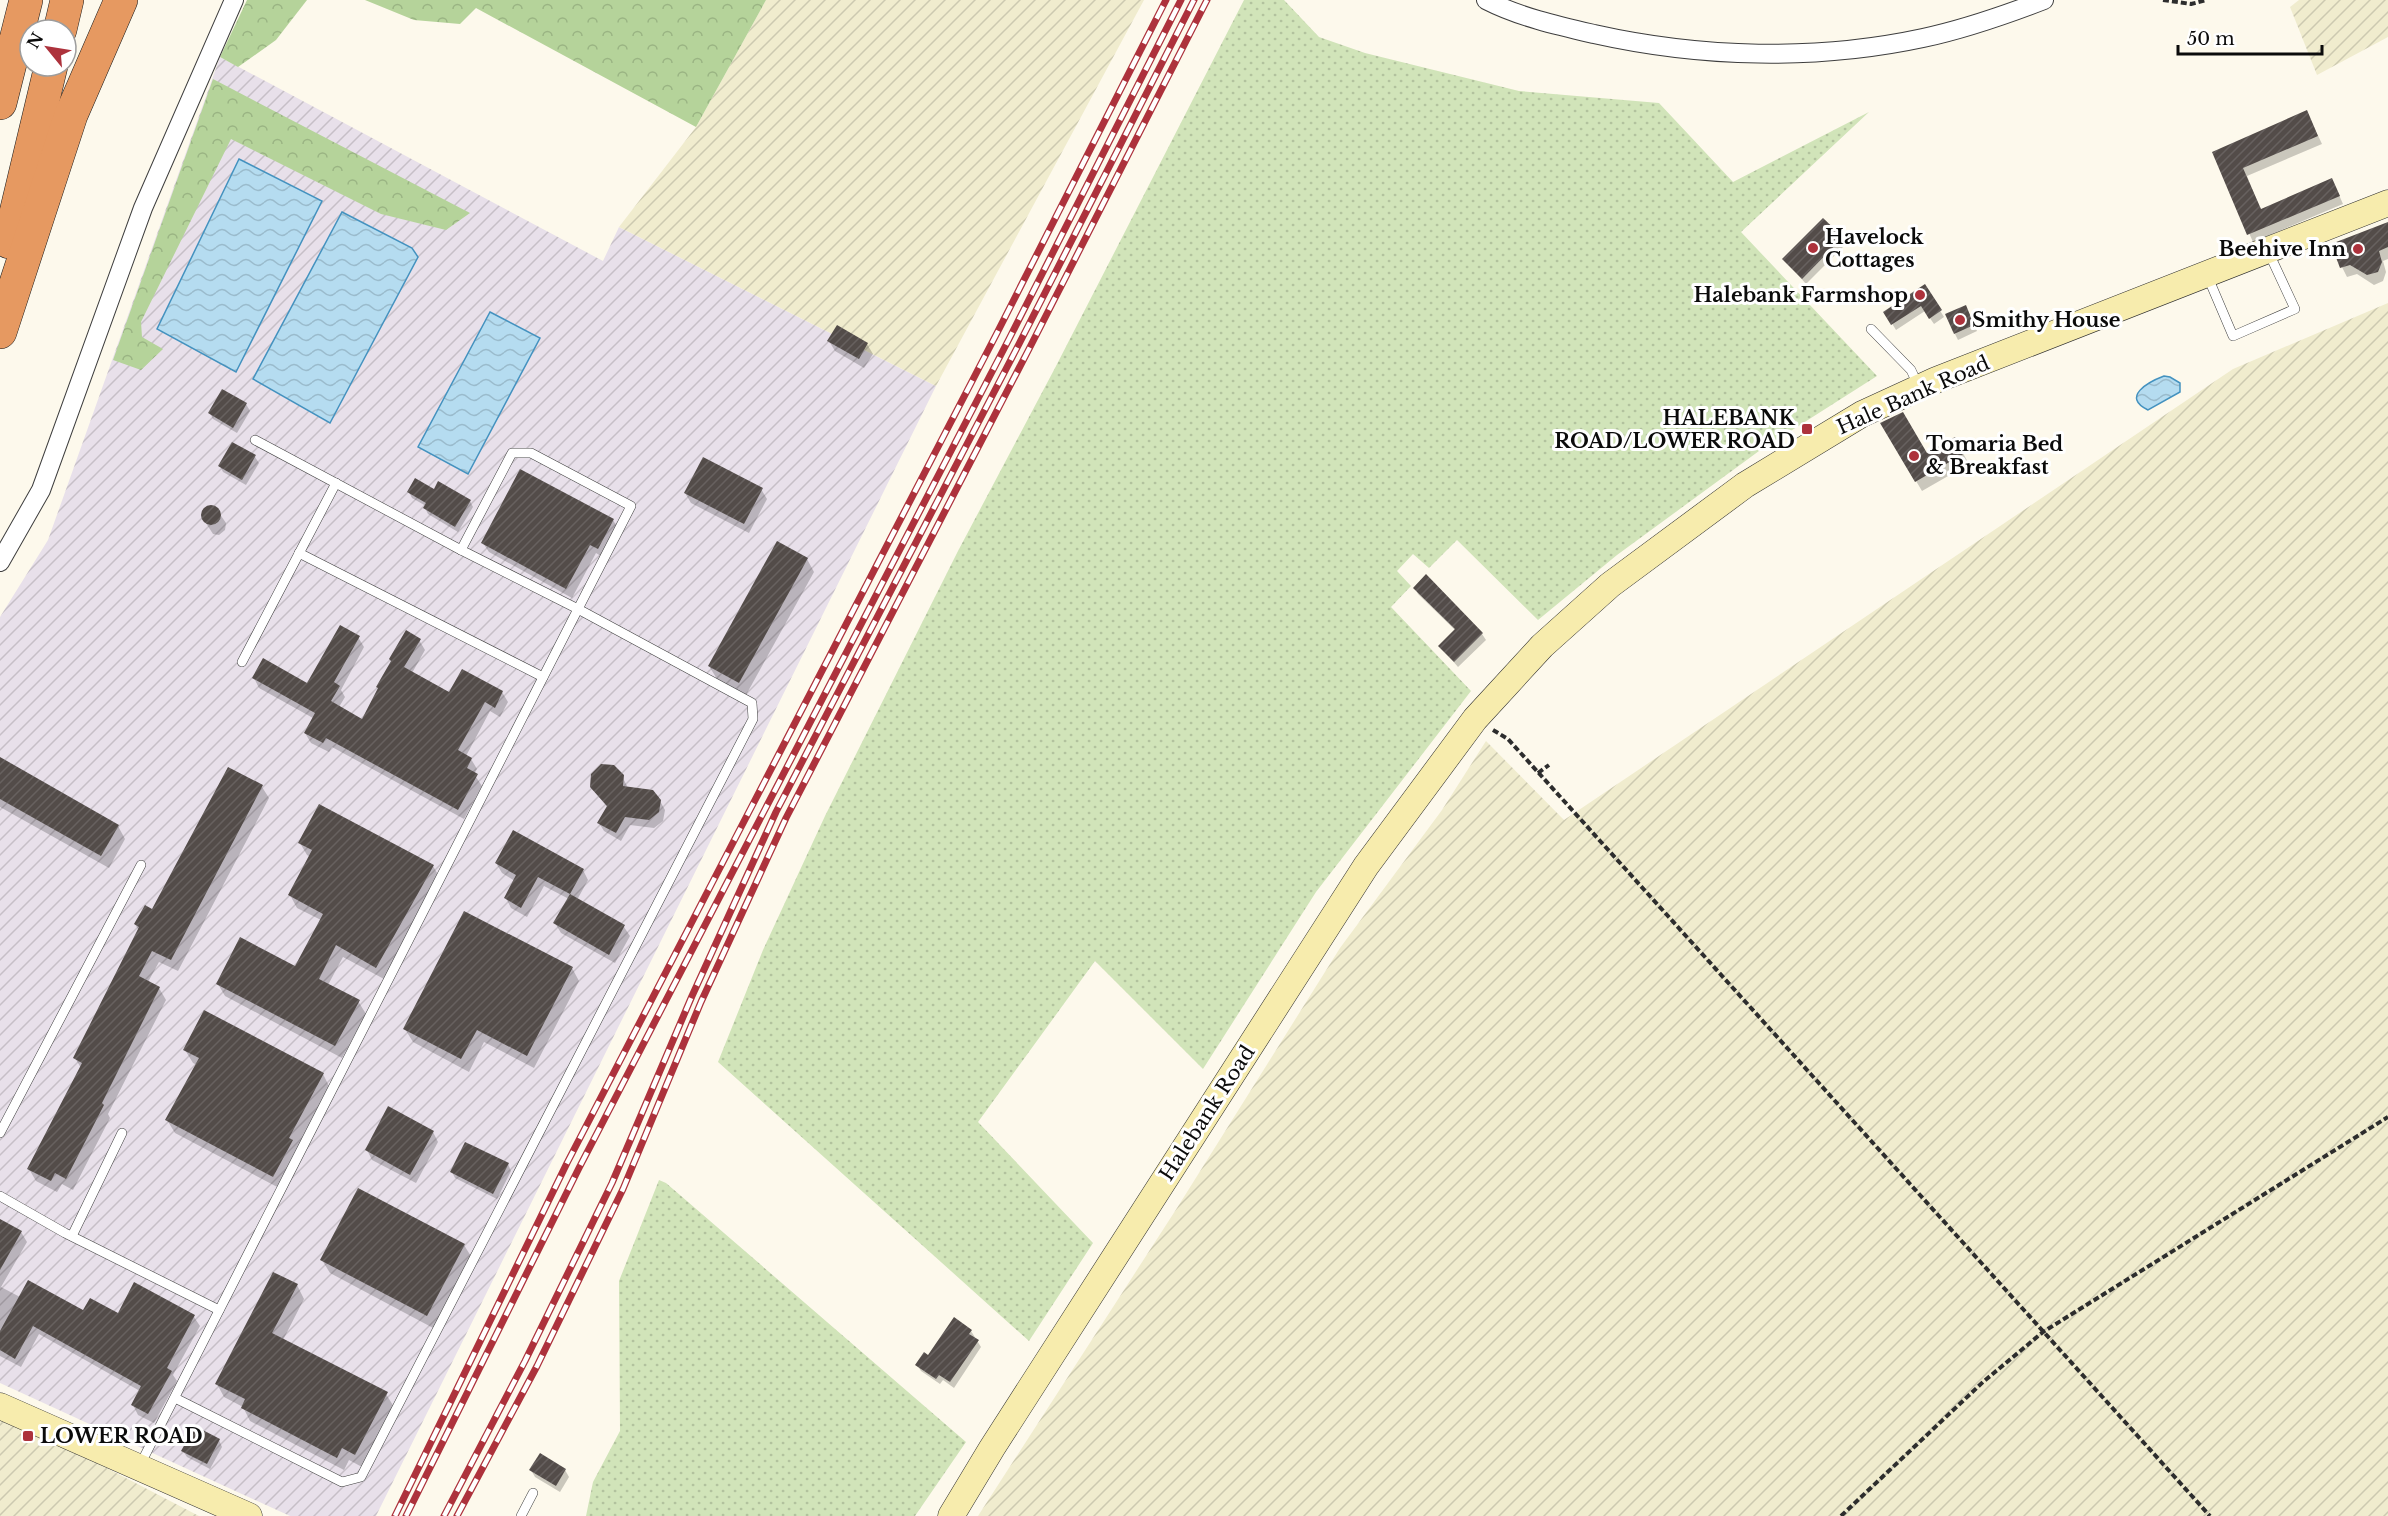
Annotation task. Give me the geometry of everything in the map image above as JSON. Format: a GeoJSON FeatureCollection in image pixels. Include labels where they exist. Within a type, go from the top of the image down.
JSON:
{"type":"FeatureCollection","features":[{"type":"Feature","properties":{"kind":"highway"},"geometry":{"type":"LineString","coordinates":[[0,103],[26,0]]}},
{"type":"Feature","properties":{"kind":"highway"},"geometry":{"type":"LineString","coordinates":[[63,18],[67,0]]}},
{"type":"Feature","properties":{"kind":"highway"},"geometry":{"type":"LineString","coordinates":[[0,332],[72,115],[121,0]]}},
{"type":"Feature","properties":{"kind":"highway"},"geometry":{"type":"LineString","coordinates":[[0,278],[48,78]]}},
{"type":"Feature","properties":{"kind":"street"},"geometry":{"type":"LineString","coordinates":[[0,562],[41,490],[143,208],[234,0]]}},
{"type":"Feature","properties":{"kind":"street"},"geometry":{"type":"LineString","coordinates":[[1486,0],[1562,27],[1626,41],[1693,50],[1771,53],[1819,53],[1923,38],[1968,27],[2044,0]]}},
{"type":"Feature","properties":{"kind":"street","name":"Hale Bank Road"},"geometry":{"type":"LineString","coordinates":[[1475,718],[1542,646],[1610,585],[1744,485],[1862,414],[1919,388],[2388,203]]}},
{"type":"Feature","properties":{"kind":"street","name":"Halebank Road"},"geometry":{"type":"LineString","coordinates":[[951,1516],[992,1448],[1366,866],[1475,718]]}},
{"type":"Feature","properties":{"kind":"street"},"geometry":{"type":"LineString","coordinates":[[0,1406],[249,1516]]}},
{"type":"Feature","properties":{"kind":"lane"},"geometry":{"type":"LineString","coordinates":[[2207,275],[2233,336],[2295,309],[2268,250]]}},
{"type":"Feature","properties":{"kind":"lane"},"geometry":{"type":"LineString","coordinates":[[1871,329],[1911,370],[1919,388]]}},
{"type":"Feature","properties":{"kind":"lane"},"geometry":{"type":"LineString","coordinates":[[175,1398],[342,1482],[361,1477],[753,719],[752,703],[255,440]]}},
{"type":"Feature","properties":{"kind":"lane"},"geometry":{"type":"LineString","coordinates":[[139,1467],[631,506],[531,453],[512,453],[461,550]]}},
{"type":"Feature","properties":{"kind":"lane"},"geometry":{"type":"LineString","coordinates":[[242,662],[336,483]]}},
{"type":"Feature","properties":{"kind":"lane"},"geometry":{"type":"LineString","coordinates":[[299,553],[543,677]]}},
{"type":"Feature","properties":{"kind":"lane"},"geometry":{"type":"LineString","coordinates":[[0,1133],[141,866]]}},
{"type":"Feature","properties":{"kind":"lane"},"geometry":{"type":"LineString","coordinates":[[72,1236],[122,1134]]}},
{"type":"Feature","properties":{"kind":"lane"},"geometry":{"type":"LineString","coordinates":[[0,1196],[72,1236],[219,1310]]}},
{"type":"Feature","properties":{"kind":"lane"},"geometry":{"type":"LineString","coordinates":[[521,1516],[533,1493]]}},
{"type":"Feature","properties":{"kind":"path"},"geometry":{"type":"LineString","coordinates":[[2163,0],[2191,4],[2207,0]]}},
{"type":"Feature","properties":{"kind":"path"},"geometry":{"type":"LineString","coordinates":[[1475,718],[1508,739],[2210,1516]]}},
{"type":"Feature","properties":{"kind":"path"},"geometry":{"type":"LineString","coordinates":[[1538,773],[1549,765]]}},
{"type":"Feature","properties":{"kind":"path"},"geometry":{"type":"LineString","coordinates":[[1841,1516],[1983,1382],[2043,1332],[2388,1117]]}},
{"type":"Feature","properties":{"kind":"shaded area"},"geometry":{"type":"Polygon","coordinates":[[[766,0],[1144,0],[936,386],[619,227],[696,127],[766,0]]]}},
{"type":"Feature","properties":{"kind":"shaded area"},"geometry":{"type":"Polygon","coordinates":[[[2299,0],[2388,0],[2388,37],[2317,75],[2290,7],[2299,0]]]}},
{"type":"Feature","properties":{"kind":"shaded area"},"geometry":{"type":"Polygon","coordinates":[[[220,57],[603,261],[619,227],[936,386],[376,1516],[290,1516],[0,1383],[0,617],[48,540],[220,57]]]}},
{"type":"Feature","properties":{"kind":"shaded area"},"geometry":{"type":"Polygon","coordinates":[[[2388,303],[2388,1516],[978,1516],[1177,1208],[1340,948],[1442,810],[1486,741],[1564,820],[2233,369],[2388,303]]]}},
{"type":"Feature","properties":{"kind":"shaded area"},"geometry":{"type":"Polygon","coordinates":[[[0,1416],[49,1438],[199,1516],[0,1516],[0,1416]]]}},
{"type":"Feature","properties":{"kind":"green space"},"geometry":{"type":"Polygon","coordinates":[[[247,0],[307,0],[276,40],[238,67],[220,57],[247,0]]]}},
{"type":"Feature","properties":{"kind":"green space"},"geometry":{"type":"Polygon","coordinates":[[[365,0],[766,0],[696,127],[476,8],[460,24],[414,20],[365,0]]]}},
{"type":"Feature","properties":{"kind":"green space"},"geometry":{"type":"Polygon","coordinates":[[[1244,0],[1284,0],[1319,37],[1365,53],[1519,91],[1659,103],[1733,182],[1869,112],[1741,232],[1877,376],[1759,451],[1617,555],[1538,620],[1457,540],[1429,568],[1413,554],[1397,571],[1411,586],[1391,607],[1471,691],[1316,892],[1203,1069],[1095,961],[978,1122],[1093,1243],[1029,1341],[718,1062],[763,950],[825,816],[958,551],[1244,0]]]}},
{"type":"Feature","properties":{"kind":"green space"},"geometry":{"type":"Polygon","coordinates":[[[213,79],[470,213],[446,230],[381,214],[231,139],[141,322],[142,337],[163,349],[141,370],[113,360],[213,79]]]}},
{"type":"Feature","properties":{"kind":"green space"},"geometry":{"type":"Polygon","coordinates":[[[659,1180],[666,1183],[966,1442],[915,1516],[586,1516],[593,1482],[620,1431],[619,1281],[659,1180]]]}},
{"type":"Feature","properties":{"kind":"water"},"geometry":{"type":"Polygon","coordinates":[[[239,159],[322,201],[236,372],[157,329],[239,159]]]}},
{"type":"Feature","properties":{"kind":"water"},"geometry":{"type":"Polygon","coordinates":[[[342,212],[412,248],[418,257],[330,423],[253,379],[342,212]]]}},
{"type":"Feature","properties":{"kind":"water"},"geometry":{"type":"Polygon","coordinates":[[[490,312],[540,338],[468,474],[418,447],[490,312]]]}},
{"type":"Feature","properties":{"kind":"water"},"geometry":{"type":"Polygon","coordinates":[[[2164,376],[2180,383],[2180,392],[2148,410],[2140,405],[2137,395],[2140,390],[2164,376]]]}},
{"type":"Feature","properties":{"kind":"building"},"geometry":{"type":"Polygon","coordinates":[[[2307,110],[2318,136],[2243,168],[2261,209],[2332,178],[2340,196],[2247,235],[2212,152],[2307,110]]]}},
{"type":"Feature","properties":{"kind":"building","name":"Havelock Cottages"},"geometry":{"type":"Polygon","coordinates":[[[1823,218],[1843,237],[1802,279],[1782,259],[1823,218]]]}},
{"type":"Feature","properties":{"kind":"building","name":"Beehive Inn"},"geometry":{"type":"Polygon","coordinates":[[[2388,222],[2388,247],[2379,251],[2382,262],[2378,272],[2367,275],[2350,265],[2340,268],[2331,244],[2388,222]]]}},
{"type":"Feature","properties":{"kind":"building","name":"Halebank Farmshop"},"geometry":{"type":"Polygon","coordinates":[[[1925,284],[1942,310],[1929,319],[1921,306],[1891,325],[1883,312],[1925,284]]]}},
{"type":"Feature","properties":{"kind":"building","name":"Smithy House"},"geometry":{"type":"Polygon","coordinates":[[[1966,305],[1974,325],[1954,334],[1945,314],[1966,305]]]}},
{"type":"Feature","properties":{"kind":"building"},"geometry":{"type":"Polygon","coordinates":[[[837,325],[868,343],[859,359],[827,341],[837,325]]]}},
{"type":"Feature","properties":{"kind":"building"},"geometry":{"type":"Polygon","coordinates":[[[222,389],[247,403],[233,428],[208,413],[222,389]]]}},
{"type":"Feature","properties":{"kind":"building"},"geometry":{"type":"Polygon","coordinates":[[[1903,412],[1927,453],[1955,437],[1965,453],[1915,482],[1880,423],[1903,412]]]}},
{"type":"Feature","properties":{"kind":"building"},"geometry":{"type":"Polygon","coordinates":[[[232,442],[256,455],[242,480],[218,466],[232,442]]]}},
{"type":"Feature","properties":{"kind":"building"},"geometry":{"type":"Polygon","coordinates":[[[703,457],[763,488],[744,524],[684,493],[703,457]]]}},
{"type":"Feature","properties":{"kind":"building"},"geometry":{"type":"Polygon","coordinates":[[[520,469],[614,519],[598,549],[590,545],[566,589],[481,543],[520,469]]]}},
{"type":"Feature","properties":{"kind":"building"},"geometry":{"type":"Polygon","coordinates":[[[415,478],[434,489],[438,481],[471,500],[455,527],[423,508],[426,503],[407,492],[415,478]]]}},
{"type":"Feature","properties":{"kind":"building"},"geometry":{"type":"Polygon","coordinates":[[[211,505],[218,508],[221,515],[218,522],[211,525],[204,522],[201,515],[204,508],[211,505]]]}},
{"type":"Feature","properties":{"kind":"building"},"geometry":{"type":"Polygon","coordinates":[[[777,541],[808,558],[739,683],[708,666],[777,541]]]}},
{"type":"Feature","properties":{"kind":"building"},"geometry":{"type":"Polygon","coordinates":[[[1426,574],[1483,633],[1454,662],[1438,646],[1455,629],[1413,588],[1426,574]]]}},
{"type":"Feature","properties":{"kind":"building"},"geometry":{"type":"Polygon","coordinates":[[[340,625],[360,636],[334,682],[340,686],[331,701],[362,719],[391,661],[389,659],[406,630],[421,639],[404,667],[449,692],[462,669],[503,691],[495,708],[485,702],[458,750],[472,758],[467,768],[478,774],[458,810],[326,738],[323,743],[304,733],[315,713],[252,678],[263,658],[307,683],[340,625]]]}},
{"type":"Feature","properties":{"kind":"building"},"geometry":{"type":"Polygon","coordinates":[[[0,757],[119,825],[101,856],[0,799],[0,757]]]}},
{"type":"Feature","properties":{"kind":"building"},"geometry":{"type":"Polygon","coordinates":[[[601,764],[614,765],[624,775],[623,786],[653,790],[661,800],[659,812],[649,820],[625,817],[616,833],[597,823],[607,806],[590,787],[591,774],[601,764]]]}},
{"type":"Feature","properties":{"kind":"building"},"geometry":{"type":"Polygon","coordinates":[[[228,767],[263,785],[171,960],[152,951],[139,976],[160,987],[66,1179],[55,1173],[51,1181],[27,1169],[82,1063],[73,1058],[139,927],[134,924],[145,905],[152,909],[228,767]]]}},
{"type":"Feature","properties":{"kind":"building"},"geometry":{"type":"Polygon","coordinates":[[[319,804],[434,865],[376,968],[336,945],[319,979],[360,1000],[335,1046],[216,984],[240,937],[295,966],[323,914],[288,895],[312,850],[298,843],[319,804]]]}},
{"type":"Feature","properties":{"kind":"building"},"geometry":{"type":"Polygon","coordinates":[[[513,830],[584,869],[570,894],[538,877],[521,908],[504,898],[516,875],[495,863],[513,830]]]}},
{"type":"Feature","properties":{"kind":"building"},"geometry":{"type":"Polygon","coordinates":[[[570,894],[625,925],[609,955],[553,923],[570,894]]]}},
{"type":"Feature","properties":{"kind":"building"},"geometry":{"type":"Polygon","coordinates":[[[464,911],[573,967],[527,1056],[477,1030],[461,1059],[403,1029],[464,911]]]}},
{"type":"Feature","properties":{"kind":"building"},"geometry":{"type":"Polygon","coordinates":[[[204,1010],[324,1073],[289,1138],[293,1140],[273,1177],[165,1120],[199,1058],[183,1050],[204,1010]]]}},
{"type":"Feature","properties":{"kind":"building"},"geometry":{"type":"Polygon","coordinates":[[[388,1106],[434,1131],[410,1175],[365,1150],[388,1106]]]}},
{"type":"Feature","properties":{"kind":"building"},"geometry":{"type":"Polygon","coordinates":[[[465,1142],[509,1163],[493,1194],[450,1172],[465,1142]]]}},
{"type":"Feature","properties":{"kind":"building"},"geometry":{"type":"Polygon","coordinates":[[[358,1188],[465,1244],[427,1316],[320,1260],[358,1188]]]}},
{"type":"Feature","properties":{"kind":"building"},"geometry":{"type":"Polygon","coordinates":[[[0,1219],[22,1231],[0,1270],[0,1219]]]}},
{"type":"Feature","properties":{"kind":"building"},"geometry":{"type":"Polygon","coordinates":[[[273,1272],[298,1284],[272,1333],[388,1392],[355,1455],[342,1448],[337,1458],[241,1408],[245,1399],[215,1384],[273,1272]]]}},
{"type":"Feature","properties":{"kind":"building"},"geometry":{"type":"Polygon","coordinates":[[[28,1280],[83,1310],[90,1298],[118,1313],[134,1282],[195,1315],[167,1368],[172,1371],[148,1414],[131,1405],[141,1386],[33,1326],[15,1359],[0,1350],[0,1331],[28,1280]]]}},
{"type":"Feature","properties":{"kind":"building"},"geometry":{"type":"Polygon","coordinates":[[[954,1317],[972,1330],[969,1334],[979,1340],[950,1382],[939,1375],[936,1379],[915,1365],[924,1352],[928,1355],[954,1317]]]}},
{"type":"Feature","properties":{"kind":"building"},"geometry":{"type":"Polygon","coordinates":[[[195,1426],[220,1439],[207,1464],[181,1451],[195,1426]]]}},
{"type":"Feature","properties":{"kind":"building"},"geometry":{"type":"Polygon","coordinates":[[[540,1453],[566,1469],[556,1486],[529,1470],[540,1453]]]}},
{"type":"Feature","properties":{"kind":"railway"},"geometry":{"type":"LineString","coordinates":[[395,1516],[567,1163],[997,333],[1166,0]]}},
{"type":"Feature","properties":{"kind":"railway"},"geometry":{"type":"LineString","coordinates":[[406,1516],[579,1168],[1009,339],[1181,0]]}},
{"type":"Feature","properties":{"kind":"railway"},"geometry":{"type":"LineString","coordinates":[[444,1516],[525,1361],[612,1183],[692,996],[776,812],[1019,344],[1194,0]]}},
{"type":"Feature","properties":{"kind":"railway"},"geometry":{"type":"LineString","coordinates":[[457,1516],[537,1366],[623,1189],[701,1002],[786,818],[1207,0]]}},
{"type":"Feature","properties":{"kind":"place","name":"Havelock Cottages"},"geometry":{"type":"Point","coordinates":[1813,248]}},
{"type":"Feature","properties":{"kind":"place","name":"Beehive Inn"},"geometry":{"type":"Point","coordinates":[2358,249]}},
{"type":"Feature","properties":{"kind":"place","name":"Halebank Farmshop"},"geometry":{"type":"Point","coordinates":[1920,295]}},
{"type":"Feature","properties":{"kind":"place","name":"Smithy House"},"geometry":{"type":"Point","coordinates":[1960,320]}},
{"type":"Feature","properties":{"kind":"place","name":"HALEBANK ROAD/LOWER ROAD"},"geometry":{"type":"Point","coordinates":[1807,429]}},
{"type":"Feature","properties":{"kind":"place","name":"Tomaria Bed & Breakfast"},"geometry":{"type":"Point","coordinates":[1914,456]}},
{"type":"Feature","properties":{"kind":"place","name":"LOWER ROAD"},"geometry":{"type":"Point","coordinates":[28,1436]}}]}
